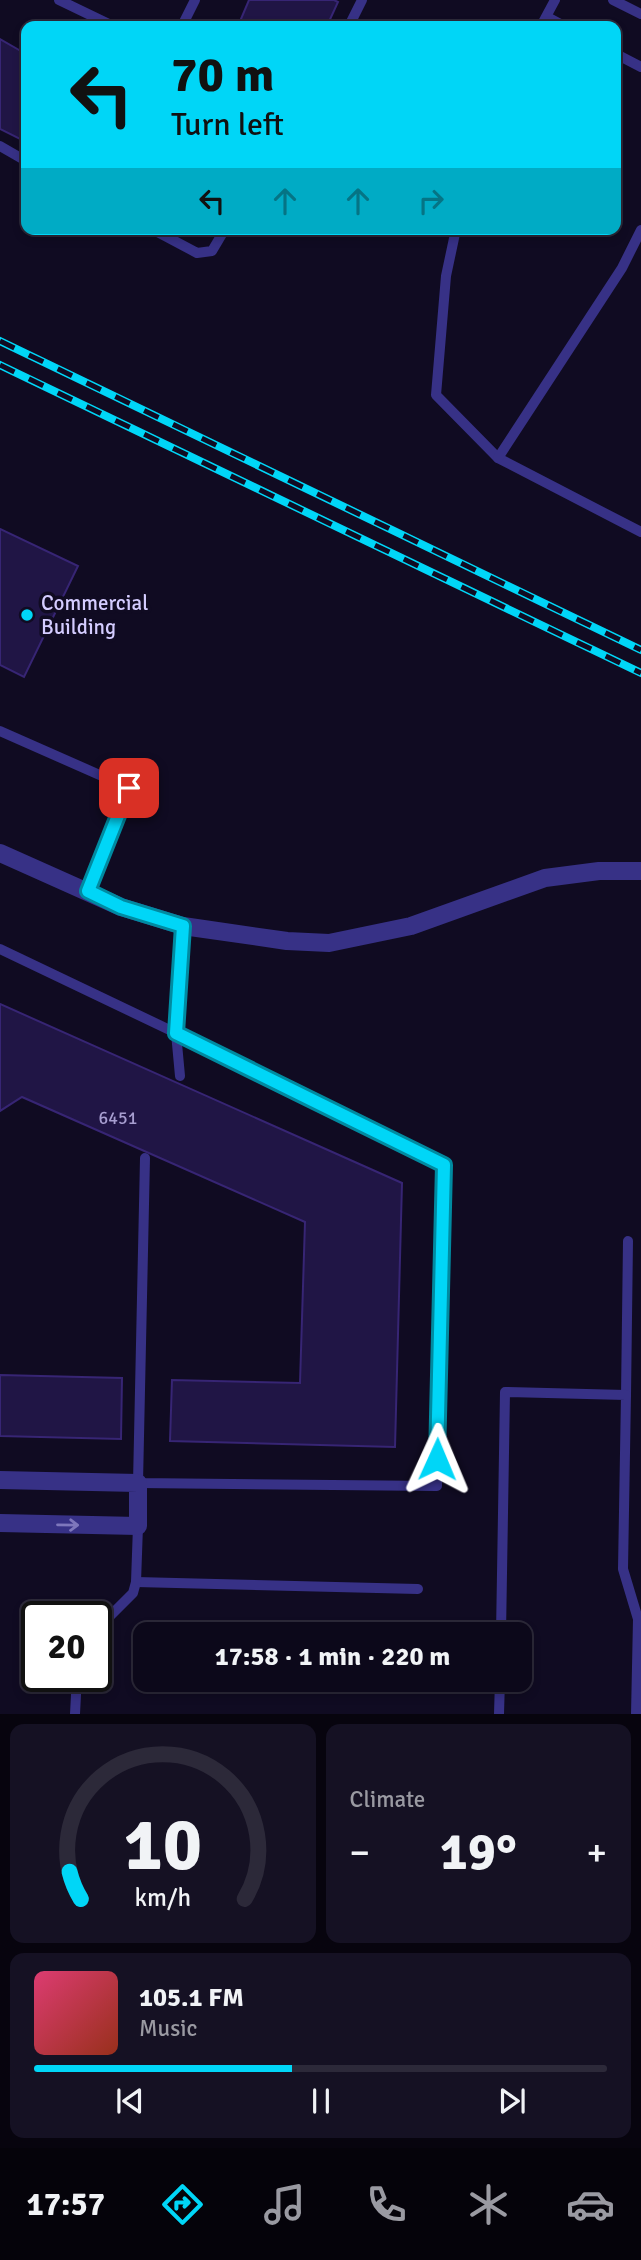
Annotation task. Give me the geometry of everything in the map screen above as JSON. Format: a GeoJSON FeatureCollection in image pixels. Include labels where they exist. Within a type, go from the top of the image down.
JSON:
{"type":"FeatureCollection","features":[{"type":"Feature","properties":{"kind":"street"},"geometry":{"type":"LineString","coordinates":[[0,853],[121,907],[183,926],[287,941],[329,943],[411,926],[545,878],[598,871],[641,871]]}},
{"type":"Feature","properties":{"kind":"street"},"geometry":{"type":"LineString","coordinates":[[0,1480],[138,1483],[138,1526],[0,1523]]}},
{"type":"Feature","properties":{"kind":"lane"},"geometry":{"type":"LineString","coordinates":[[59,0],[103,21]]}},
{"type":"Feature","properties":{"kind":"lane"},"geometry":{"type":"LineString","coordinates":[[184,21],[195,0]]}},
{"type":"Feature","properties":{"kind":"lane"},"geometry":{"type":"LineString","coordinates":[[352,21],[362,0]]}},
{"type":"Feature","properties":{"kind":"lane"},"geometry":{"type":"LineString","coordinates":[[544,21],[555,0]]}},
{"type":"Feature","properties":{"kind":"lane"},"geometry":{"type":"LineString","coordinates":[[613,0],[641,14]]}},
{"type":"Feature","properties":{"kind":"lane"},"geometry":{"type":"LineString","coordinates":[[621,57],[641,67]]}},
{"type":"Feature","properties":{"kind":"lane"},"geometry":{"type":"LineString","coordinates":[[0,146],[21,158]]}},
{"type":"Feature","properties":{"kind":"lane"},"geometry":{"type":"LineString","coordinates":[[498,458],[622,268],[641,230]]}},
{"type":"Feature","properties":{"kind":"lane"},"geometry":{"type":"LineString","coordinates":[[163,235],[197,253],[212,251],[221,235]]}},
{"type":"Feature","properties":{"kind":"lane"},"geometry":{"type":"LineString","coordinates":[[455,235],[446,276],[436,395],[498,458],[641,532]]}},
{"type":"Feature","properties":{"kind":"lane"},"geometry":{"type":"LineString","coordinates":[[0,731],[129,788],[88,891]]}},
{"type":"Feature","properties":{"kind":"lane"},"geometry":{"type":"LineString","coordinates":[[180,1076],[176,1033],[183,926]]}},
{"type":"Feature","properties":{"kind":"lane"},"geometry":{"type":"LineString","coordinates":[[0,949],[444,1165],[437,1486],[138,1483],[145,1158]]}},
{"type":"Feature","properties":{"kind":"lane"},"geometry":{"type":"LineString","coordinates":[[628,1241],[622,1569],[640,1619],[636,1714]]}},
{"type":"Feature","properties":{"kind":"lane"},"geometry":{"type":"LineString","coordinates":[[501,1622],[505,1392],[626,1395]]}},
{"type":"Feature","properties":{"kind":"lane"},"geometry":{"type":"LineString","coordinates":[[112,1614],[133,1593],[136,1582],[138,1526]]}},
{"type":"Feature","properties":{"kind":"lane"},"geometry":{"type":"LineString","coordinates":[[136,1582],[418,1589]]}},
{"type":"Feature","properties":{"kind":"lane"},"geometry":{"type":"LineString","coordinates":[[75,1714],[76,1692]]}},
{"type":"Feature","properties":{"kind":"lane"},"geometry":{"type":"LineString","coordinates":[[499,1714],[500,1692]]}},
{"type":"Feature","properties":{"kind":"building"},"geometry":{"type":"Polygon","coordinates":[[[249,0],[338,2],[329,21],[240,21],[249,0]]]}},
{"type":"Feature","properties":{"kind":"building"},"geometry":{"type":"Polygon","coordinates":[[[0,39],[21,51],[21,140],[0,129],[0,39]]]}},
{"type":"Feature","properties":{"kind":"building","name":"Commercial Building"},"geometry":{"type":"Polygon","coordinates":[[[0,529],[78,566],[24,677],[0,665],[0,529]]]}},
{"type":"Feature","properties":{"kind":"building"},"geometry":{"type":"Polygon","coordinates":[[[0,1004],[402,1183],[395,1447],[170,1441],[172,1380],[300,1383],[305,1222],[22,1097],[0,1111],[0,1004]]]}},
{"type":"Feature","properties":{"kind":"building"},"geometry":{"type":"Polygon","coordinates":[[[0,1375],[122,1378],[121,1439],[0,1436],[0,1375]]]}},
{"type":"Feature","properties":{"kind":"railway"},"geometry":{"type":"LineString","coordinates":[[0,341],[641,650]]}},
{"type":"Feature","properties":{"kind":"railway"},"geometry":{"type":"LineString","coordinates":[[0,365],[641,673]]}},
{"type":"Feature","properties":{"kind":"place","name":"Commercial Building"},"geometry":{"type":"Point","coordinates":[27,615]}},
{"type":"Feature","properties":{"kind":"route"},"geometry":{"type":"LineString","coordinates":[[129,788],[88,891],[121,907],[183,926],[176,1033],[444,1165],[437,1459]]}}]}
